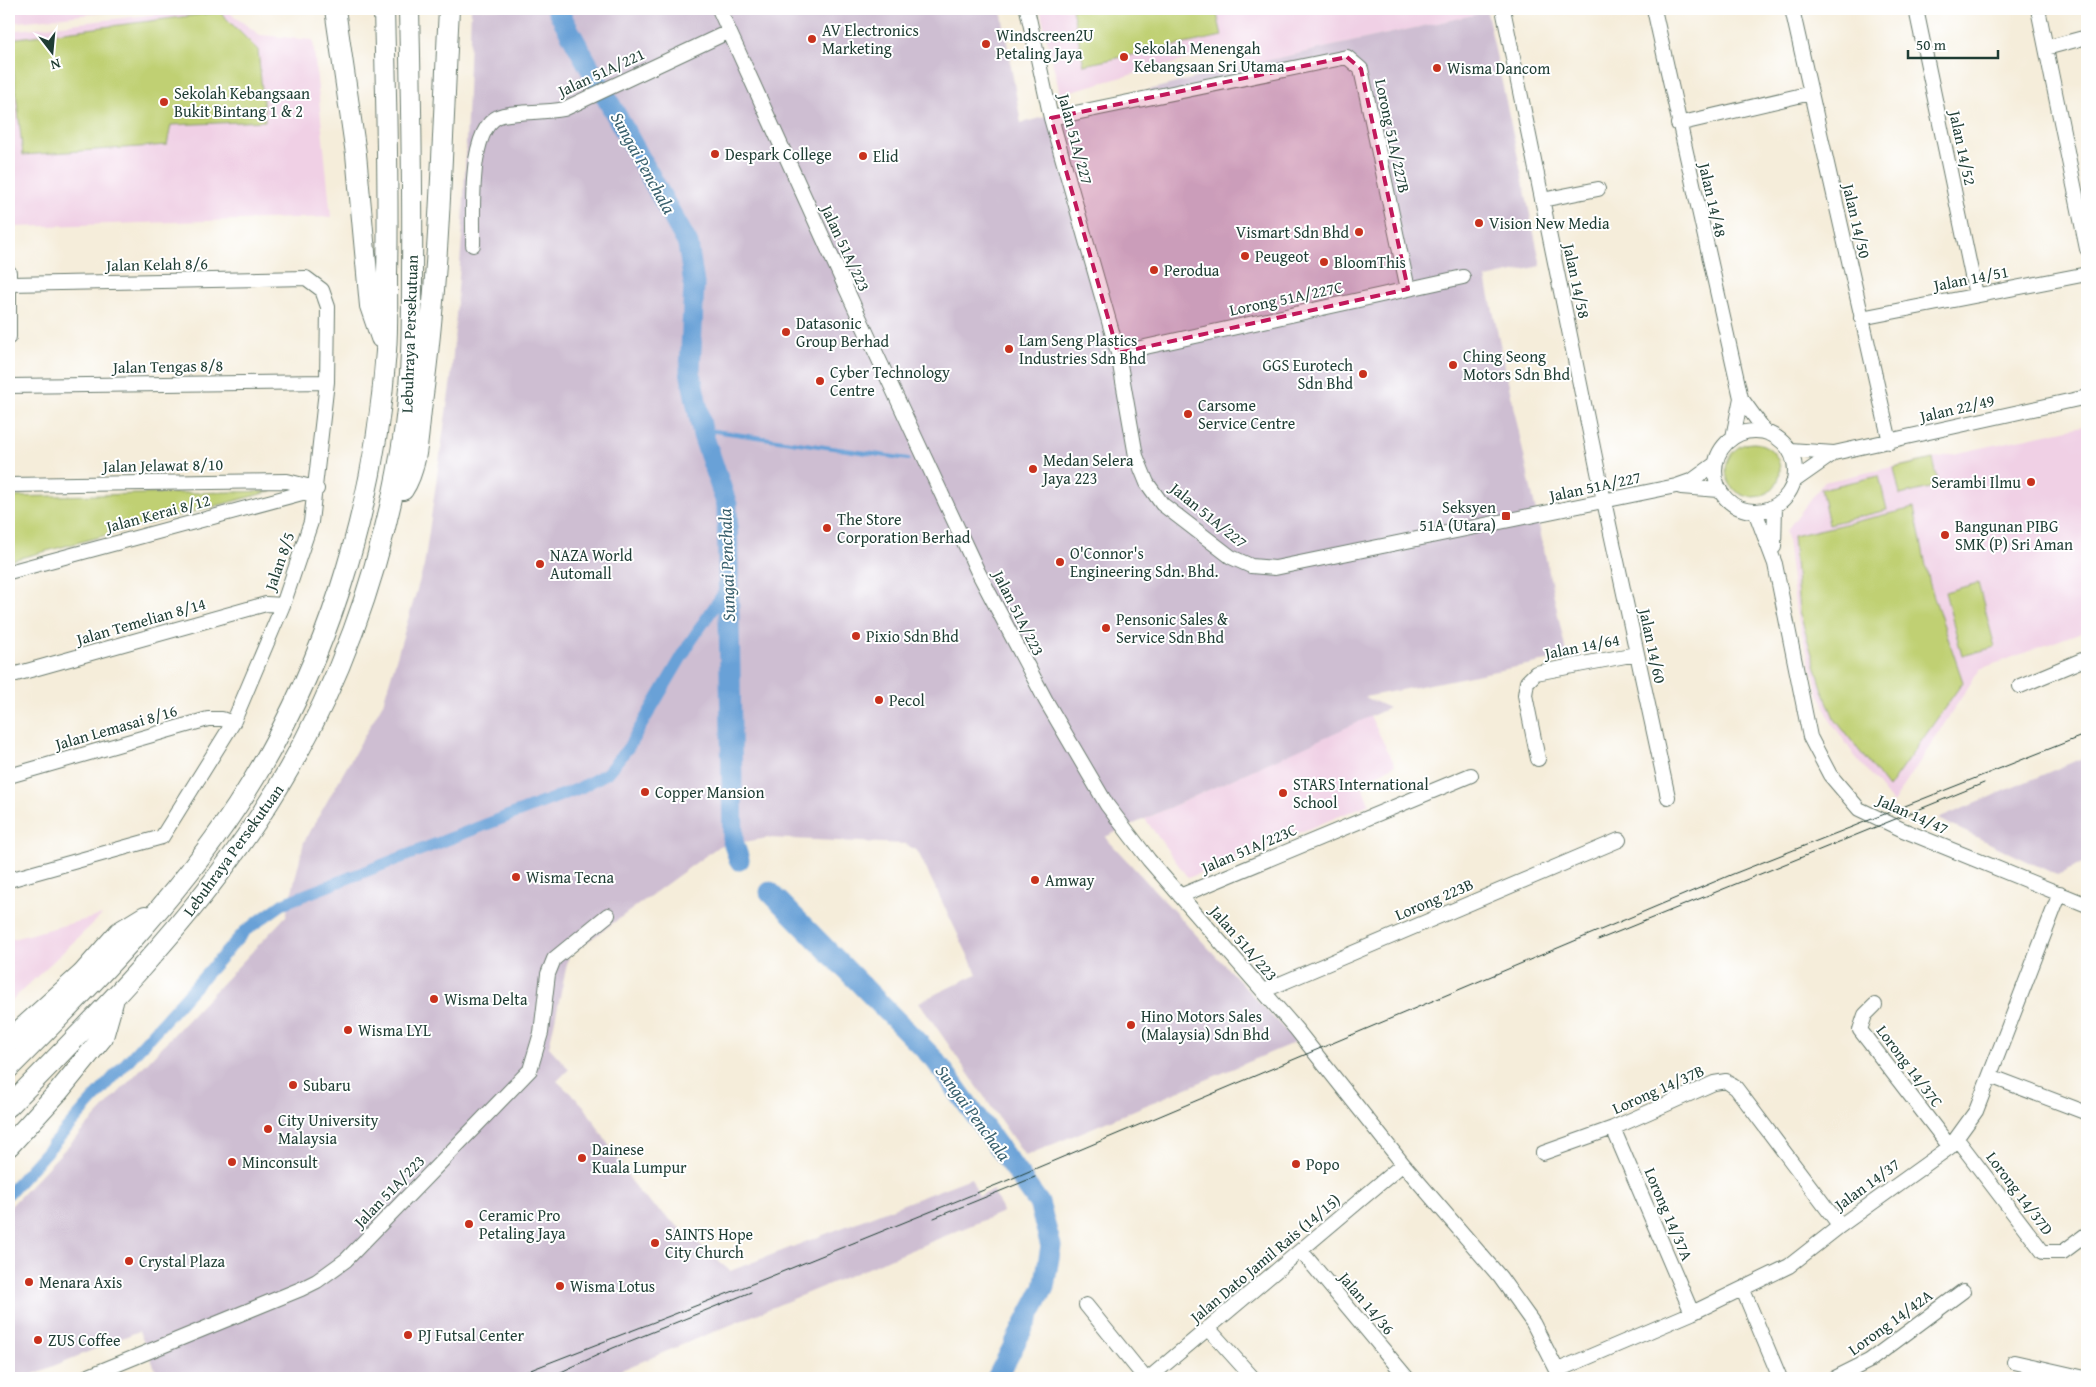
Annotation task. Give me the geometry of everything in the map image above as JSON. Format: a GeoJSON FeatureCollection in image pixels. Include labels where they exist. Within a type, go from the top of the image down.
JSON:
{"type":"FeatureCollection","features":[{"type":"Feature","properties":{"kind":"highway"},"geometry":{"type":"LineString","coordinates":[[336,9],[356,154],[370,306],[386,352]]}},
{"type":"Feature","properties":{"kind":"highway","name":"Lebuhraya Persekutuan"},"geometry":{"type":"LineString","coordinates":[[9,1068],[92,986],[161,907],[237,806],[281,732],[318,653],[359,526],[372,461],[386,352],[388,216],[384,9]]}},
{"type":"Feature","properties":{"kind":"highway","name":"Lebuhraya Persekutuan"},"geometry":{"type":"LineString","coordinates":[[9,1106],[113,1000],[182,921],[239,847],[288,772],[342,660],[374,571],[390,508],[405,423],[411,348],[413,216],[409,9]]}},
{"type":"Feature","properties":{"kind":"highway"},"geometry":{"type":"LineString","coordinates":[[390,508],[410,480],[430,347],[449,9]]}},
{"type":"Feature","properties":{"kind":"highway"},"geometry":{"type":"LineString","coordinates":[[9,1040],[82,974],[119,932],[161,907]]}},
{"type":"Feature","properties":{"kind":"highway"},"geometry":{"type":"LineString","coordinates":[[9,1146],[59,1091],[103,1037],[113,1000]]}},
{"type":"Feature","properties":{"kind":"street","name":"Jalan 51A/223"},"geometry":{"type":"LineString","coordinates":[[719,9],[931,474],[1012,638],[1046,701],[1107,805],[1133,840],[1263,991],[1403,1164],[1500,1276],[1533,1323],[1559,1374]]}},
{"type":"Feature","properties":{"kind":"street","name":"Jalan 51A/227"},"geometry":{"type":"LineString","coordinates":[[1027,9],[1051,118],[1118,353],[1136,456],[1147,483],[1162,504],[1243,564],[1275,568],[1676,486],[1693,480],[1715,464]]}},
{"type":"Feature","properties":{"kind":"street","name":"Jalan 14/58"},"geometry":{"type":"LineString","coordinates":[[1503,9],[1604,501]]}},
{"type":"Feature","properties":{"kind":"street","name":"Jalan 14/48"},"geometry":{"type":"LineString","coordinates":[[1654,9],[1678,124],[1741,398],[1765,431]]}},
{"type":"Feature","properties":{"kind":"street","name":"Jalan 14/50"},"geometry":{"type":"LineString","coordinates":[[1792,9],[1890,442]]}},
{"type":"Feature","properties":{"kind":"street","name":"Jalan 14/52"},"geometry":{"type":"LineString","coordinates":[[1916,9],[1976,295]]}},
{"type":"Feature","properties":{"kind":"street"},"geometry":{"type":"LineString","coordinates":[[2038,9],[2087,249]]}},
{"type":"Feature","properties":{"kind":"street","name":"Jalan 51A/221"},"geometry":{"type":"LineString","coordinates":[[473,245],[475,179],[479,140],[492,120],[503,115],[546,113],[576,104],[728,32]]}},
{"type":"Feature","properties":{"kind":"street"},"geometry":{"type":"LineString","coordinates":[[2046,48],[2087,37]]}},
{"type":"Feature","properties":{"kind":"street","name":"Lorong 51A/227B"},"geometry":{"type":"LineString","coordinates":[[1051,118],[1347,57],[1362,69],[1408,289]]}},
{"type":"Feature","properties":{"kind":"street"},"geometry":{"type":"LineString","coordinates":[[1678,124],[1810,93]]}},
{"type":"Feature","properties":{"kind":"street"},"geometry":{"type":"LineString","coordinates":[[1542,200],[1598,189]]}},
{"type":"Feature","properties":{"kind":"street","name":"Jalan 14/51"},"geometry":{"type":"LineString","coordinates":[[1861,318],[2087,274]]}},
{"type":"Feature","properties":{"kind":"street","name":"Lorong 51A/227C"},"geometry":{"type":"LineString","coordinates":[[1118,353],[1463,277]]}},
{"type":"Feature","properties":{"kind":"street"},"geometry":{"type":"LineString","coordinates":[[9,278],[9,337]]}},
{"type":"Feature","properties":{"kind":"street","name":"Jalan Kelah 8/6"},"geometry":{"type":"LineString","coordinates":[[9,278],[306,278]]}},
{"type":"Feature","properties":{"kind":"street","name":"Jalan 8/5"},"geometry":{"type":"LineString","coordinates":[[9,880],[162,837],[233,723],[283,605],[311,522],[317,489],[327,382],[328,307],[322,290],[306,278]]}},
{"type":"Feature","properties":{"kind":"street","name":"Jalan Tengas 8/8"},"geometry":{"type":"LineString","coordinates":[[9,386],[327,382]]}},
{"type":"Feature","properties":{"kind":"street","name":"Jalan 22/49"},"geometry":{"type":"LineString","coordinates":[[1790,450],[1834,453],[2087,397]]}},
{"type":"Feature","properties":{"kind":"street","name":"Jalan 14/48"},"geometry":{"type":"LineString","coordinates":[[1733,437],[1741,398]]}},
{"type":"Feature","properties":{"kind":"street"},"geometry":{"type":"LineString","coordinates":[[1748,431],[1765,431],[1779,438],[1790,450],[1796,465],[1794,481],[1787,495],[1775,506],[1755,511],[1734,505],[1719,490],[1715,477],[1715,464],[1721,449],[1733,437],[1748,431]]}},
{"type":"Feature","properties":{"kind":"street","name":"Jalan 22/49"},"geometry":{"type":"LineString","coordinates":[[1794,481],[1834,453]]}},
{"type":"Feature","properties":{"kind":"street","name":"Jalan Jelawat 8/10"},"geometry":{"type":"LineString","coordinates":[[9,485],[287,481],[317,489]]}},
{"type":"Feature","properties":{"kind":"street","name":"Jalan 51A/227"},"geometry":{"type":"LineString","coordinates":[[1676,486],[1719,490]]}},
{"type":"Feature","properties":{"kind":"street","name":"Jalan Kerai 8/12"},"geometry":{"type":"LineString","coordinates":[[9,572],[317,489]]}},
{"type":"Feature","properties":{"kind":"street","name":"Jalan 14/60"},"geometry":{"type":"LineString","coordinates":[[1604,501],[1668,797]]}},
{"type":"Feature","properties":{"kind":"street","name":"Jalan 14/47"},"geometry":{"type":"LineString","coordinates":[[1775,506],[1773,534],[1775,564],[1810,737],[1830,775],[1860,809],[1903,830],[2087,905]]}},
{"type":"Feature","properties":{"kind":"street","name":"Jalan 14/47"},"geometry":{"type":"LineString","coordinates":[[1755,511],[1775,564]]}},
{"type":"Feature","properties":{"kind":"street","name":"Jalan Temelian 8/14"},"geometry":{"type":"LineString","coordinates":[[9,676],[266,604],[283,605]]}},
{"type":"Feature","properties":{"kind":"street","name":"Jalan 14/64"},"geometry":{"type":"LineString","coordinates":[[1538,759],[1525,695],[1527,682],[1536,673],[1636,654]]}},
{"type":"Feature","properties":{"kind":"street"},"geometry":{"type":"LineString","coordinates":[[2020,686],[2087,658]]}},
{"type":"Feature","properties":{"kind":"street","name":"Jalan Lemasai 8/16"},"geometry":{"type":"LineString","coordinates":[[9,776],[208,719],[222,719],[233,723]]}},
{"type":"Feature","properties":{"kind":"street","name":"Jalan 51A/223C"},"geometry":{"type":"LineString","coordinates":[[1180,896],[1471,775]]}},
{"type":"Feature","properties":{"kind":"street","name":"Lorong 223B"},"geometry":{"type":"LineString","coordinates":[[1263,991],[1619,840]]}},
{"type":"Feature","properties":{"kind":"street","name":"Jalan 14/37"},"geometry":{"type":"LineString","coordinates":[[1559,1374],[1743,1290],[1789,1266],[1953,1143],[1976,1111],[2060,894]]}},
{"type":"Feature","properties":{"kind":"street","name":"Jalan 51A/223"},"geometry":{"type":"LineString","coordinates":[[84,1378],[303,1288],[318,1281],[346,1260],[530,1070],[541,1033],[548,974],[554,960],[608,915]]}},
{"type":"Feature","properties":{"kind":"street","name":"Lorong 14/37C"},"geometry":{"type":"LineString","coordinates":[[1875,1005],[1865,1015],[1860,1030],[1953,1143]]}},
{"type":"Feature","properties":{"kind":"street"},"geometry":{"type":"LineString","coordinates":[[1990,1076],[2087,1113]]}},
{"type":"Feature","properties":{"kind":"street","name":"Lorong 14/37B"},"geometry":{"type":"LineString","coordinates":[[1543,1153],[1614,1128],[1714,1083],[1730,1083],[1840,1226]]}},
{"type":"Feature","properties":{"kind":"street","name":"Lorong 14/37A"},"geometry":{"type":"LineString","coordinates":[[1614,1128],[1692,1313]]}},
{"type":"Feature","properties":{"kind":"street","name":"Lorong 14/37D"},"geometry":{"type":"LineString","coordinates":[[1953,1143],[2043,1252],[2063,1252],[2087,1234]]}},
{"type":"Feature","properties":{"kind":"street","name":"Jalan Dato Jamil Rais (14/15)"},"geometry":{"type":"LineString","coordinates":[[1147,1378],[1403,1164]]}},
{"type":"Feature","properties":{"kind":"street","name":"Jalan 14/36"},"geometry":{"type":"LineString","coordinates":[[1301,1250],[1406,1378]]}},
{"type":"Feature","properties":{"kind":"street"},"geometry":{"type":"LineString","coordinates":[[1743,1290],[1780,1378]]}},
{"type":"Feature","properties":{"kind":"street","name":"Lorong 14/42A"},"geometry":{"type":"LineString","coordinates":[[1835,1378],[1869,1361],[1963,1290]]}},
{"type":"Feature","properties":{"kind":"street"},"geometry":{"type":"LineString","coordinates":[[1086,1305],[1147,1378]]}},
{"type":"Feature","properties":{"kind":"street"},"geometry":{"type":"LineString","coordinates":[[1208,1328],[1253,1378]]}},
{"type":"Feature","properties":{"kind":"street"},"geometry":{"type":"LineString","coordinates":[[2014,1362],[2085,1378]]}},
{"type":"Feature","properties":{"kind":"highlighted area"},"geometry":{"type":"Polygon","coordinates":[[[1347,57],[1361,69],[1408,289],[1118,353],[1051,118],[1347,57]]]}},
{"type":"Feature","properties":{"kind":"shaded area"},"geometry":{"type":"Polygon","coordinates":[[[9,9],[137,9],[9,23],[9,9]]]}},
{"type":"Feature","properties":{"kind":"shaded area","name":"Sekolah Kebangsaan Bukit Bintang 1 & 2"},"geometry":{"type":"Polygon","coordinates":[[[203,9],[224,9],[260,35],[313,40],[331,217],[14,227],[9,163],[9,31],[203,9]]]}},
{"type":"Feature","properties":{"kind":"shaded area"},"geometry":{"type":"Polygon","coordinates":[[[471,9],[1001,9],[1021,123],[1238,67],[1487,12],[1541,266],[1486,278],[1567,657],[1365,697],[1389,708],[1105,837],[1296,1042],[1025,1156],[919,1002],[977,974],[918,852],[906,844],[768,838],[719,846],[569,955],[549,1047],[569,1069],[557,1081],[584,1106],[639,1193],[730,1271],[971,1178],[979,1196],[993,1190],[1003,1212],[602,1378],[159,1378],[139,1331],[24,1378],[9,1378],[9,1208],[286,916],[304,842],[383,703],[424,566],[451,379],[463,225],[471,9]]]}},
{"type":"Feature","properties":{"kind":"shaded area","name":"Sekolah Menengah Kebangsaan Sri Utama"},"geometry":{"type":"Polygon","coordinates":[[[1040,9],[1486,9],[1487,12],[1238,67],[1234,47],[1060,94],[1040,9]]]}},
{"type":"Feature","properties":{"kind":"shaded area"},"geometry":{"type":"Polygon","coordinates":[[[2087,425],[2087,630],[1980,669],[1893,803],[1854,755],[1830,720],[1819,694],[1796,613],[1786,531],[1824,482],[2087,425]]]}},
{"type":"Feature","properties":{"kind":"shaded area","name":"STARS International School"},"geometry":{"type":"Polygon","coordinates":[[[1370,716],[1395,765],[1361,783],[1369,804],[1188,878],[1145,819],[1370,716]]]}},
{"type":"Feature","properties":{"kind":"shaded area"},"geometry":{"type":"Polygon","coordinates":[[[2087,756],[2087,862],[2057,875],[1938,819],[2087,756]]]}},
{"type":"Feature","properties":{"kind":"shaded area"},"geometry":{"type":"Polygon","coordinates":[[[102,915],[9,1003],[9,940],[102,915]]]}},
{"type":"Feature","properties":{"kind":"green space"},"geometry":{"type":"Polygon","coordinates":[[[1072,9],[1216,9],[1222,36],[1084,65],[1072,9]]]}},
{"type":"Feature","properties":{"kind":"green space"},"geometry":{"type":"Polygon","coordinates":[[[220,12],[258,50],[265,121],[171,125],[167,145],[23,155],[10,39],[220,12]]]}},
{"type":"Feature","properties":{"kind":"green space"},"geometry":{"type":"Polygon","coordinates":[[[1748,443],[1758,443],[1768,447],[1776,455],[1780,470],[1776,485],[1768,493],[1758,497],[1748,497],[1738,493],[1730,485],[1726,475],[1726,465],[1730,455],[1738,447],[1748,443]]]}},
{"type":"Feature","properties":{"kind":"green space"},"geometry":{"type":"Polygon","coordinates":[[[1933,459],[1939,486],[1900,495],[1894,468],[1933,459]]]}},
{"type":"Feature","properties":{"kind":"green space"},"geometry":{"type":"Polygon","coordinates":[[[1879,476],[1887,510],[1829,524],[1821,489],[1879,476]]]}},
{"type":"Feature","properties":{"kind":"green space"},"geometry":{"type":"Polygon","coordinates":[[[272,491],[9,561],[9,497],[272,491]]]}},
{"type":"Feature","properties":{"kind":"green space"},"geometry":{"type":"Polygon","coordinates":[[[1914,508],[1930,585],[1963,682],[1888,788],[1834,718],[1823,691],[1799,611],[1793,536],[1914,508]]]}},
{"type":"Feature","properties":{"kind":"green space"},"geometry":{"type":"Polygon","coordinates":[[[1978,583],[1995,647],[1962,656],[1945,592],[1978,583]]]}},
{"type":"Feature","properties":{"kind":"waterway","name":"Sungai Penchala"},"geometry":{"type":"LineString","coordinates":[[557,9],[688,244],[694,284],[690,371],[703,435],[727,505],[733,841],[739,860]]}},
{"type":"Feature","properties":{"kind":"waterway"},"geometry":{"type":"LineString","coordinates":[[701,429],[908,459]]}},
{"type":"Feature","properties":{"kind":"waterway"},"geometry":{"type":"LineString","coordinates":[[9,1193],[245,931],[284,903],[580,788],[607,773],[628,748],[691,641],[729,585]]}},
{"type":"Feature","properties":{"kind":"waterway","name":"Sungai Penchala"},"geometry":{"type":"LineString","coordinates":[[770,892],[936,1061],[1039,1203],[1051,1246],[1044,1287],[997,1378]]}},
{"type":"Feature","properties":{"kind":"tram line"},"geometry":{"type":"LineString","coordinates":[[510,1378],[757,1282],[1006,1181],[1733,874],[2087,734]]}},
{"type":"Feature","properties":{"kind":"tram line"},"geometry":{"type":"LineString","coordinates":[[1598,940],[1984,783]]}},
{"type":"Feature","properties":{"kind":"tram line"},"geometry":{"type":"LineString","coordinates":[[934,1218],[1035,1177]]}},
{"type":"Feature","properties":{"kind":"tram line"},"geometry":{"type":"LineString","coordinates":[[548,1378],[613,1348],[751,1292]]}},
{"type":"Feature","properties":{"kind":"place","name":"AV Electronics Marketing"},"geometry":{"type":"Point","coordinates":[812,39]}},
{"type":"Feature","properties":{"kind":"place","name":"Windscreen2U Petaling Jaya"},"geometry":{"type":"Point","coordinates":[986,44]}},
{"type":"Feature","properties":{"kind":"place","name":"Sekolah Menengah Kebangsaan Sri Utama"},"geometry":{"type":"Point","coordinates":[1124,57]}},
{"type":"Feature","properties":{"kind":"place","name":"Wisma Dancom"},"geometry":{"type":"Point","coordinates":[1437,68]}},
{"type":"Feature","properties":{"kind":"place","name":"Sekolah Kebangsaan Bukit Bintang 1 & 2"},"geometry":{"type":"Point","coordinates":[164,102]}},
{"type":"Feature","properties":{"kind":"place","name":"Despark College"},"geometry":{"type":"Point","coordinates":[715,154]}},
{"type":"Feature","properties":{"kind":"place","name":"Elid"},"geometry":{"type":"Point","coordinates":[863,156]}},
{"type":"Feature","properties":{"kind":"place","name":"Vision New Media"},"geometry":{"type":"Point","coordinates":[1479,223]}},
{"type":"Feature","properties":{"kind":"place","name":"Vismart Sdn Bhd"},"geometry":{"type":"Point","coordinates":[1359,232]}},
{"type":"Feature","properties":{"kind":"place","name":"Peugeot"},"geometry":{"type":"Point","coordinates":[1245,256]}},
{"type":"Feature","properties":{"kind":"place","name":"BloomThis"},"geometry":{"type":"Point","coordinates":[1324,262]}},
{"type":"Feature","properties":{"kind":"place","name":"Perodua"},"geometry":{"type":"Point","coordinates":[1154,270]}},
{"type":"Feature","properties":{"kind":"place","name":"Datasonic Group Berhad"},"geometry":{"type":"Point","coordinates":[786,332]}},
{"type":"Feature","properties":{"kind":"place","name":"Lam Seng Plastics Industries Sdn Bhd"},"geometry":{"type":"Point","coordinates":[1009,349]}},
{"type":"Feature","properties":{"kind":"place","name":"Ching Seong Motors Sdn Bhd"},"geometry":{"type":"Point","coordinates":[1453,365]}},
{"type":"Feature","properties":{"kind":"place","name":"GGS Eurotech Sdn Bhd"},"geometry":{"type":"Point","coordinates":[1363,374]}},
{"type":"Feature","properties":{"kind":"place","name":"Cyber Technology Centre"},"geometry":{"type":"Point","coordinates":[820,381]}},
{"type":"Feature","properties":{"kind":"place","name":"Carsome Service Centre"},"geometry":{"type":"Point","coordinates":[1188,414]}},
{"type":"Feature","properties":{"kind":"place","name":"Medan Selera Jaya 223"},"geometry":{"type":"Point","coordinates":[1033,469]}},
{"type":"Feature","properties":{"kind":"place","name":"Serambi Ilmu"},"geometry":{"type":"Point","coordinates":[2031,482]}},
{"type":"Feature","properties":{"kind":"place","name":"Seksyen 51A (Utara)"},"geometry":{"type":"Point","coordinates":[1506,516]}},
{"type":"Feature","properties":{"kind":"place","name":"The Store Corporation Berhad"},"geometry":{"type":"Point","coordinates":[827,528]}},
{"type":"Feature","properties":{"kind":"place","name":"Bangunan PIBG SMK (P) Sri Aman"},"geometry":{"type":"Point","coordinates":[1945,535]}},
{"type":"Feature","properties":{"kind":"place","name":"O'Connor's Engineering Sdn. Bhd."},"geometry":{"type":"Point","coordinates":[1060,562]}},
{"type":"Feature","properties":{"kind":"place","name":"NAZA World Automall"},"geometry":{"type":"Point","coordinates":[540,564]}},
{"type":"Feature","properties":{"kind":"place","name":"Pensonic Sales & Service Sdn Bhd"},"geometry":{"type":"Point","coordinates":[1106,628]}},
{"type":"Feature","properties":{"kind":"place","name":"Pixio Sdn Bhd"},"geometry":{"type":"Point","coordinates":[856,636]}},
{"type":"Feature","properties":{"kind":"place","name":"Pecol"},"geometry":{"type":"Point","coordinates":[879,700]}},
{"type":"Feature","properties":{"kind":"place","name":"Copper Mansion"},"geometry":{"type":"Point","coordinates":[645,792]}},
{"type":"Feature","properties":{"kind":"place","name":"STARS International School"},"geometry":{"type":"Point","coordinates":[1283,793]}},
{"type":"Feature","properties":{"kind":"place","name":"Wisma Tecna"},"geometry":{"type":"Point","coordinates":[516,877]}},
{"type":"Feature","properties":{"kind":"place","name":"Amway"},"geometry":{"type":"Point","coordinates":[1035,880]}},
{"type":"Feature","properties":{"kind":"place","name":"Wisma Delta"},"geometry":{"type":"Point","coordinates":[434,999]}},
{"type":"Feature","properties":{"kind":"place","name":"Hino Motors Sales (Malaysia) Sdn Bhd"},"geometry":{"type":"Point","coordinates":[1131,1025]}},
{"type":"Feature","properties":{"kind":"place","name":"Wisma LYL"},"geometry":{"type":"Point","coordinates":[348,1030]}},
{"type":"Feature","properties":{"kind":"place","name":"Subaru"},"geometry":{"type":"Point","coordinates":[293,1085]}},
{"type":"Feature","properties":{"kind":"place","name":"City University Malaysia"},"geometry":{"type":"Point","coordinates":[268,1129]}},
{"type":"Feature","properties":{"kind":"place","name":"Dainese Kuala Lumpur"},"geometry":{"type":"Point","coordinates":[582,1158]}},
{"type":"Feature","properties":{"kind":"place","name":"Minconsult"},"geometry":{"type":"Point","coordinates":[232,1162]}},
{"type":"Feature","properties":{"kind":"place","name":"Popo"},"geometry":{"type":"Point","coordinates":[1296,1164]}},
{"type":"Feature","properties":{"kind":"place","name":"Ceramic Pro Petaling Jaya"},"geometry":{"type":"Point","coordinates":[469,1224]}},
{"type":"Feature","properties":{"kind":"place","name":"SAINTS Hope City Church"},"geometry":{"type":"Point","coordinates":[655,1243]}},
{"type":"Feature","properties":{"kind":"place","name":"Crystal Plaza"},"geometry":{"type":"Point","coordinates":[129,1261]}},
{"type":"Feature","properties":{"kind":"place","name":"Menara Axis"},"geometry":{"type":"Point","coordinates":[29,1282]}},
{"type":"Feature","properties":{"kind":"place","name":"Wisma Lotus"},"geometry":{"type":"Point","coordinates":[560,1286]}},
{"type":"Feature","properties":{"kind":"place","name":"PJ Futsal Center"},"geometry":{"type":"Point","coordinates":[408,1335]}},
{"type":"Feature","properties":{"kind":"place","name":"ZUS Coffee"},"geometry":{"type":"Point","coordinates":[38,1340]}}]}
